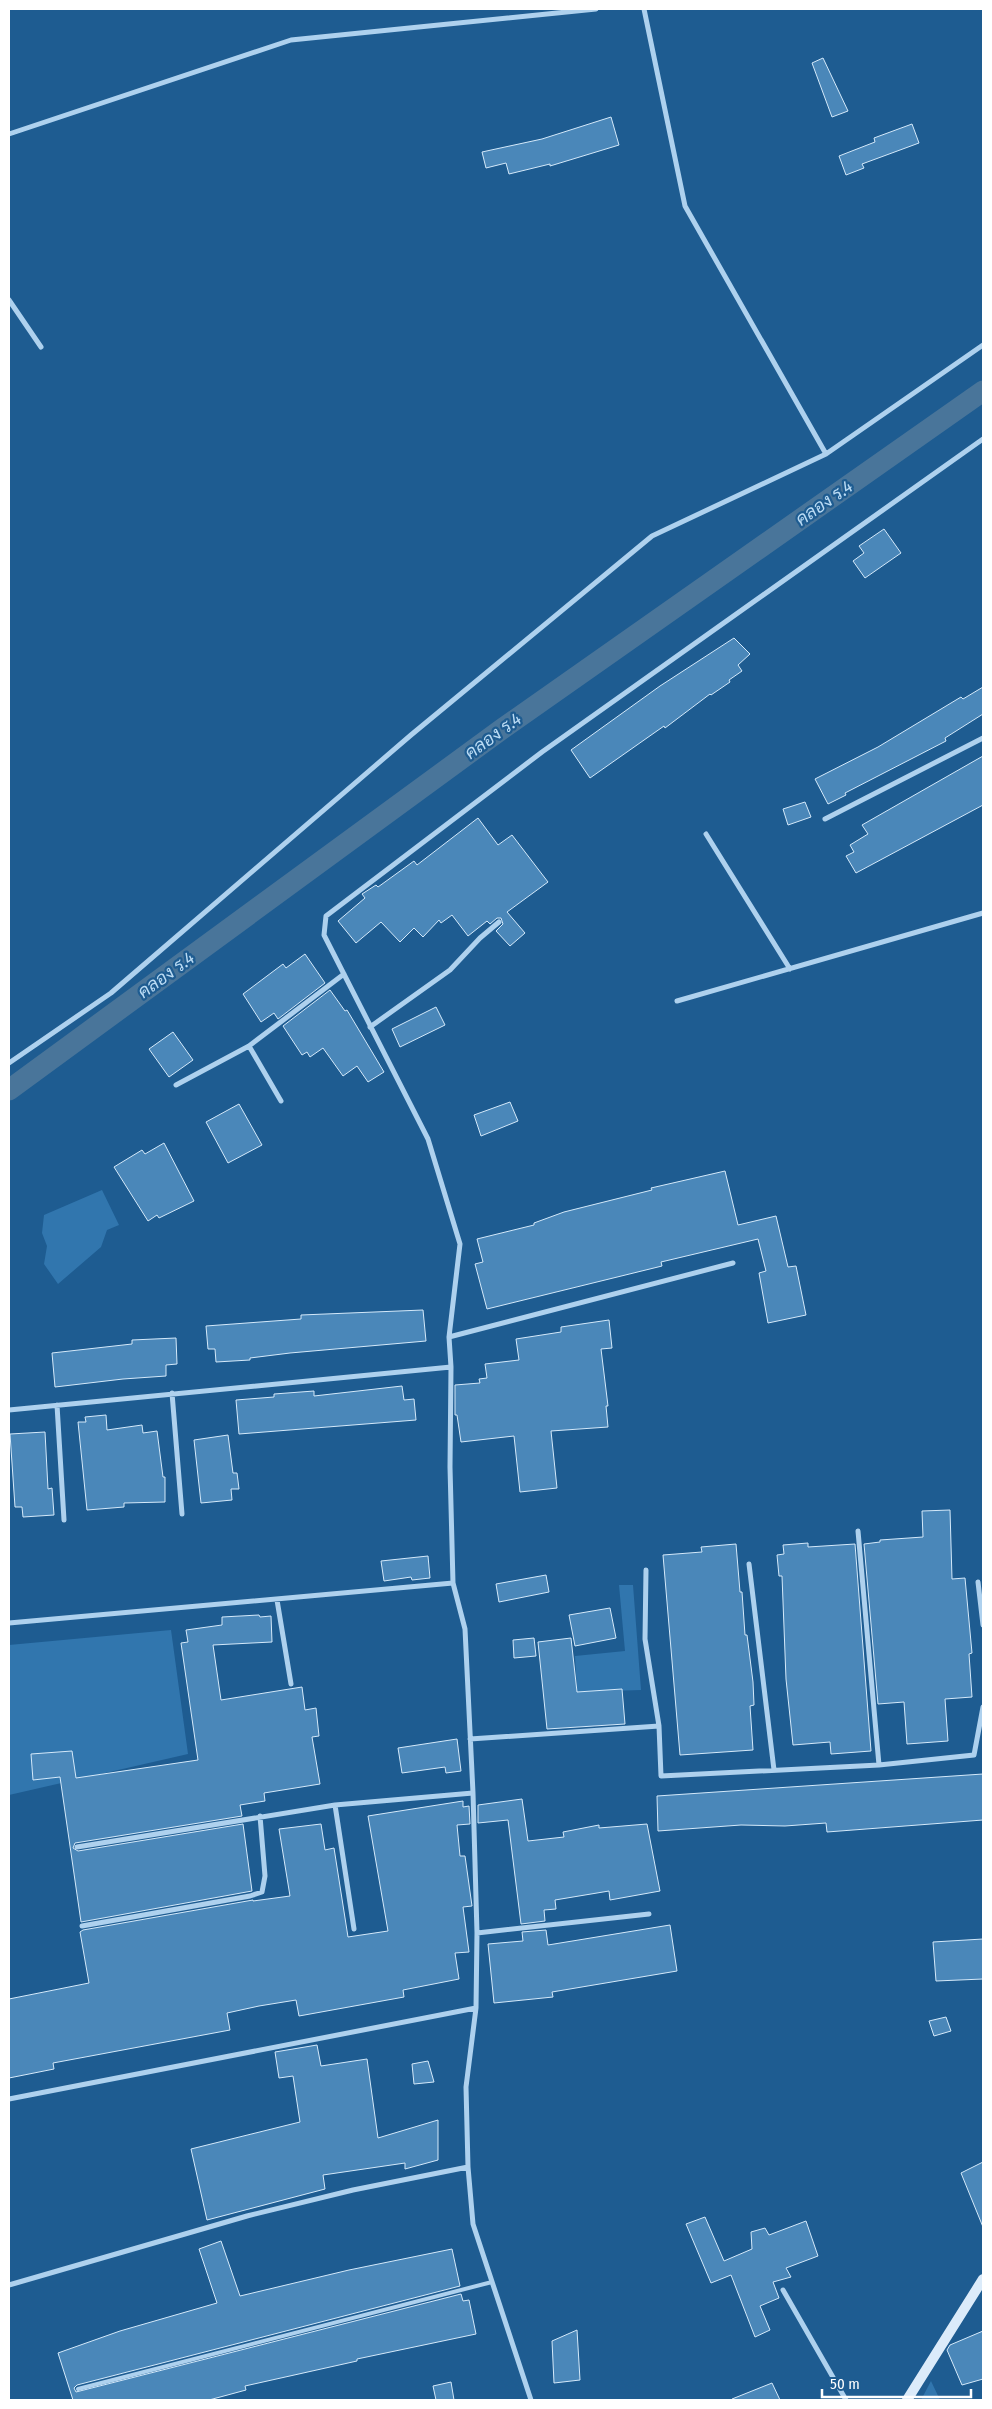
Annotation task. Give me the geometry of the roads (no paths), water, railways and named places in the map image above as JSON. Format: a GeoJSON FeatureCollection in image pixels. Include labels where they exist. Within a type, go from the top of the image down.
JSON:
{"type":"FeatureCollection","features":[{"type":"Feature","properties":{"kind":"street"},"geometry":{"type":"LineString","coordinates":[[9,134],[291,40],[596,9]]}},
{"type":"Feature","properties":{"kind":"street"},"geometry":{"type":"LineString","coordinates":[[644,9],[685,206],[826,454]]}},
{"type":"Feature","properties":{"kind":"street"},"geometry":{"type":"LineString","coordinates":[[9,300],[41,347]]}},
{"type":"Feature","properties":{"kind":"street"},"geometry":{"type":"LineString","coordinates":[[9,1063],[111,993],[411,735],[652,536],[826,454],[983,345]]}},
{"type":"Feature","properties":{"kind":"street"},"geometry":{"type":"LineString","coordinates":[[531,2400],[473,2224],[468,2167],[466,2087],[476,2008],[474,1793],[465,1629],[453,1583],[450,1467],[451,1367],[449,1337],[460,1244],[428,1139],[324,934],[326,916],[542,752],[983,439]]}},
{"type":"Feature","properties":{"kind":"street"},"geometry":{"type":"LineString","coordinates":[[825,819],[983,738]]}},
{"type":"Feature","properties":{"kind":"street"},"geometry":{"type":"LineString","coordinates":[[706,834],[790,969]]}},
{"type":"Feature","properties":{"kind":"street"},"geometry":{"type":"LineString","coordinates":[[676,1001],[983,913]]}},
{"type":"Feature","properties":{"kind":"street"},"geometry":{"type":"LineString","coordinates":[[370,1027],[450,970],[480,938],[499,922]]}},
{"type":"Feature","properties":{"kind":"street"},"geometry":{"type":"LineString","coordinates":[[176,1085],[249,1046],[344,974]]}},
{"type":"Feature","properties":{"kind":"street"},"geometry":{"type":"LineString","coordinates":[[249,1046],[280,1101]]}},
{"type":"Feature","properties":{"kind":"street"},"geometry":{"type":"LineString","coordinates":[[449,1337],[733,1263]]}},
{"type":"Feature","properties":{"kind":"street"},"geometry":{"type":"LineString","coordinates":[[9,1410],[451,1367]]}},
{"type":"Feature","properties":{"kind":"street"},"geometry":{"type":"LineString","coordinates":[[172,1394],[182,1514]]}},
{"type":"Feature","properties":{"kind":"street"},"geometry":{"type":"LineString","coordinates":[[57,1405],[64,1520]]}},
{"type":"Feature","properties":{"kind":"street"},"geometry":{"type":"LineString","coordinates":[[858,1532],[880,1765]]}},
{"type":"Feature","properties":{"kind":"street"},"geometry":{"type":"LineString","coordinates":[[749,1564],[774,1770]]}},
{"type":"Feature","properties":{"kind":"street"},"geometry":{"type":"LineString","coordinates":[[646,1570],[645,1639],[658,1726],[661,1776],[880,1765],[974,1755],[983,1708]]}},
{"type":"Feature","properties":{"kind":"street"},"geometry":{"type":"LineString","coordinates":[[978,1582],[983,1625]]}},
{"type":"Feature","properties":{"kind":"street"},"geometry":{"type":"LineString","coordinates":[[9,1623],[453,1583]]}},
{"type":"Feature","properties":{"kind":"street"},"geometry":{"type":"LineString","coordinates":[[277,1600],[291,1684]]}},
{"type":"Feature","properties":{"kind":"street"},"geometry":{"type":"LineString","coordinates":[[470,1739],[658,1726]]}},
{"type":"Feature","properties":{"kind":"street"},"geometry":{"type":"LineString","coordinates":[[77,1846],[335,1805],[474,1793]]}},
{"type":"Feature","properties":{"kind":"street"},"geometry":{"type":"LineString","coordinates":[[335,1805],[354,1929]]}},
{"type":"Feature","properties":{"kind":"street"},"geometry":{"type":"LineString","coordinates":[[82,1926],[250,1896],[262,1892],[265,1876],[260,1816]]}},
{"type":"Feature","properties":{"kind":"street"},"geometry":{"type":"LineString","coordinates":[[476,1933],[649,1914]]}},
{"type":"Feature","properties":{"kind":"street"},"geometry":{"type":"LineString","coordinates":[[9,2099],[476,2008]]}},
{"type":"Feature","properties":{"kind":"street"},"geometry":{"type":"LineString","coordinates":[[9,2285],[247,2216],[353,2190],[468,2167]]}},
{"type":"Feature","properties":{"kind":"street"},"geometry":{"type":"LineString","coordinates":[[907,2400],[983,2279]]}},
{"type":"Feature","properties":{"kind":"street"},"geometry":{"type":"LineString","coordinates":[[782,2290],[846,2400]]}},
{"type":"Feature","properties":{"kind":"lane"},"geometry":{"type":"LineString","coordinates":[[78,2389],[492,2282]]}},
{"type":"Feature","properties":{"kind":"waterway","name":"คลอง ร.4"},"geometry":{"type":"LineString","coordinates":[[9,1090],[502,729],[983,391]]}}]}
